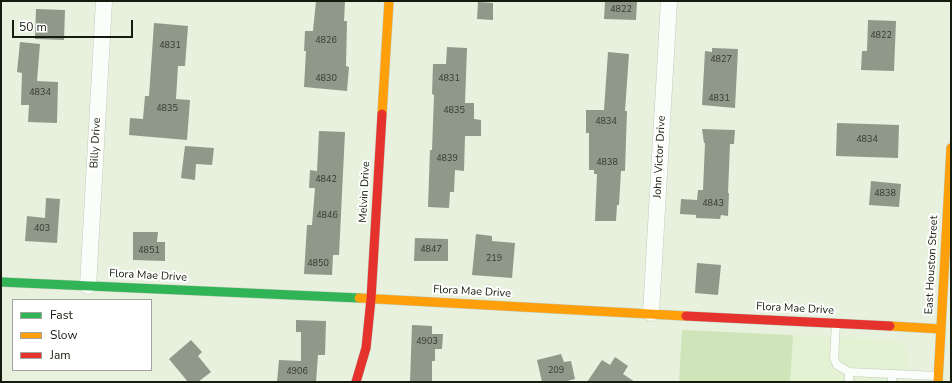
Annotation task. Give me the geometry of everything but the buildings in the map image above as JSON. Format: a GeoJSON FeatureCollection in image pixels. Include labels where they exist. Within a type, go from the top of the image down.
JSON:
{"type":"FeatureCollection","features":[{"type":"Feature","properties":{"kind":"street","name":"Billy Drive"},"geometry":{"type":"LineString","coordinates":[[88,286],[104,1]]}},
{"type":"Feature","properties":{"kind":"street","name":"Melvin Drive"},"geometry":{"type":"LineString","coordinates":[[356,382],[366,348],[371,298],[389,1]]}},
{"type":"Feature","properties":{"kind":"street","name":"John Victor Drive"},"geometry":{"type":"LineString","coordinates":[[651,314],[669,1]]}},
{"type":"Feature","properties":{"kind":"street","name":"East Houston Street"},"geometry":{"type":"LineString","coordinates":[[940,373],[951,148]]}},
{"type":"Feature","properties":{"kind":"street","name":"Flora Mae Drive"},"geometry":{"type":"LineString","coordinates":[[1,282],[371,298],[941,329]]}},
{"type":"Feature","properties":{"kind":"lane"},"geometry":{"type":"LineString","coordinates":[[836,323],[834,358],[837,365],[849,372],[892,378],[940,373]]}},
{"type":"Feature","properties":{"kind":"lane"},"geometry":{"type":"LineString","coordinates":[[849,372],[849,382]]}},
{"type":"Feature","properties":{"kind":"shaded area"},"geometry":{"type":"Polygon","coordinates":[[[682,330],[793,335],[790,382],[679,382],[682,330]]]}},
{"type":"Feature","properties":{"kind":"shaded area"},"geometry":{"type":"Polygon","coordinates":[[[793,335],[897,340],[908,351],[906,382],[790,382],[793,335]]]}},
{"type":"Feature","properties":{"kind":"traffic: fast"},"geometry":{"type":"LineString","coordinates":[[1,282],[359,298]]}},
{"type":"Feature","properties":{"kind":"traffic: slow"},"geometry":{"type":"LineString","coordinates":[[382,114],[389,1]]}},
{"type":"Feature","properties":{"kind":"traffic: slow"},"geometry":{"type":"LineString","coordinates":[[938,382],[951,148]]}},
{"type":"Feature","properties":{"kind":"traffic: slow"},"geometry":{"type":"LineString","coordinates":[[359,298],[686,316]]}},
{"type":"Feature","properties":{"kind":"traffic: slow"},"geometry":{"type":"LineString","coordinates":[[890,326],[941,329]]}},
{"type":"Feature","properties":{"kind":"traffic: jam"},"geometry":{"type":"LineString","coordinates":[[356,382],[366,348],[371,299],[382,114]]}},
{"type":"Feature","properties":{"kind":"traffic: jam"},"geometry":{"type":"LineString","coordinates":[[686,316],[890,326]]}}]}
